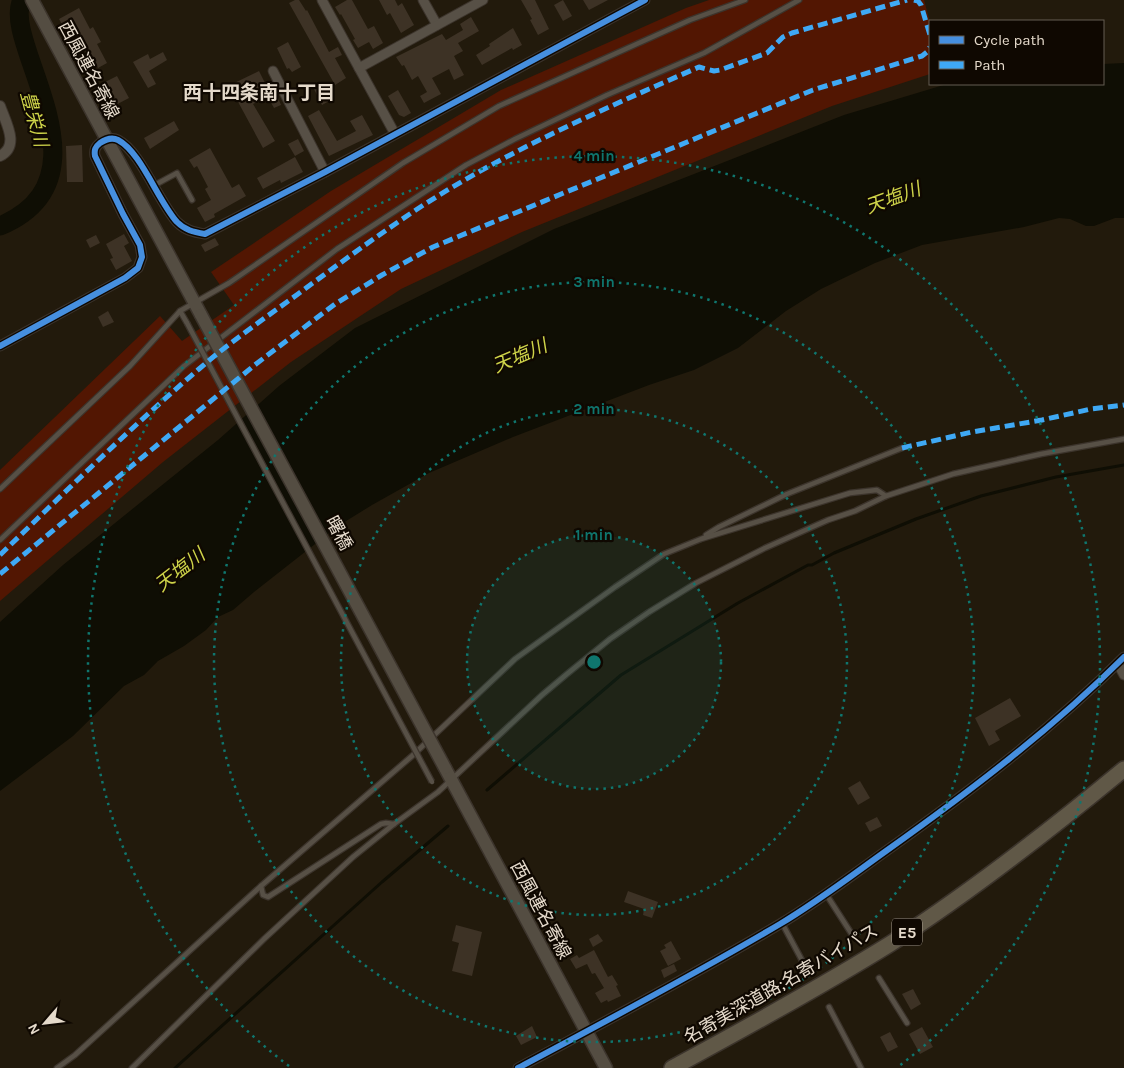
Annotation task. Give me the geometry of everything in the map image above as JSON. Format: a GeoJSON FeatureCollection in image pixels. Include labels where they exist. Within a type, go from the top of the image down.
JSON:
{"type":"FeatureCollection","features":[{"type":"Feature","properties":{"kind":"highway","name":"名寄美深道路;名寄バイパス"},"geometry":{"type":"LineString","coordinates":[[672,1068],[825,983],[898,938],[1006,864],[1124,769]]}},
{"type":"Feature","properties":{"kind":"main road","name":"西風連名寄線"},"geometry":{"type":"LineString","coordinates":[[32,0],[201,315]]}},
{"type":"Feature","properties":{"kind":"main road","name":"曙橋"},"geometry":{"type":"LineString","coordinates":[[201,315],[448,774]]}},
{"type":"Feature","properties":{"kind":"main road","name":"西風連名寄線"},"geometry":{"type":"LineString","coordinates":[[448,774],[606,1068]]}},
{"type":"Feature","properties":{"kind":"street"},"geometry":{"type":"LineString","coordinates":[[322,0],[394,134]]}},
{"type":"Feature","properties":{"kind":"street"},"geometry":{"type":"LineString","coordinates":[[423,0],[437,25]]}},
{"type":"Feature","properties":{"kind":"street"},"geometry":{"type":"LineString","coordinates":[[359,68],[483,0]]}},
{"type":"Feature","properties":{"kind":"street"},"geometry":{"type":"LineString","coordinates":[[0,346],[126,278],[138,268],[142,257],[140,245],[95,156],[94,150],[97,145],[106,139],[116,139],[130,149],[165,206],[178,223],[188,231],[205,234],[646,0]]}},
{"type":"Feature","properties":{"kind":"street"},"geometry":{"type":"LineString","coordinates":[[272,71],[325,172]]}},
{"type":"Feature","properties":{"kind":"street"},"geometry":{"type":"LineString","coordinates":[[0,106],[11,138],[10,148],[0,156]]}},
{"type":"Feature","properties":{"kind":"street"},"geometry":{"type":"LineString","coordinates":[[1121,660],[1124,675]]}},
{"type":"Feature","properties":{"kind":"street"},"geometry":{"type":"LineString","coordinates":[[518,1068],[696,972],[781,923],[826,894],[982,779],[1049,725],[1121,660]]}},
{"type":"Feature","properties":{"kind":"lane"},"geometry":{"type":"LineString","coordinates":[[0,489],[130,366],[180,311],[229,283],[402,163],[499,106],[690,20],[745,0]]}},
{"type":"Feature","properties":{"kind":"lane"},"geometry":{"type":"LineString","coordinates":[[0,540],[184,366],[337,249],[466,166],[607,95],[704,53],[799,0]]}},
{"type":"Feature","properties":{"kind":"lane"},"geometry":{"type":"LineString","coordinates":[[153,186],[177,173],[192,200]]}},
{"type":"Feature","properties":{"kind":"lane"},"geometry":{"type":"LineString","coordinates":[[180,311],[438,792]]}},
{"type":"Feature","properties":{"kind":"lane"},"geometry":{"type":"LineString","coordinates":[[132,1068],[264,938],[353,857],[438,792],[448,774],[554,684],[610,639],[649,612],[696,583],[765,548],[828,520],[855,511],[886,496],[953,474],[1041,454],[1124,439]]}},
{"type":"Feature","properties":{"kind":"lane"},"geometry":{"type":"LineString","coordinates":[[701,539],[719,527],[787,494],[902,448]]}},
{"type":"Feature","properties":{"kind":"lane"},"geometry":{"type":"LineString","coordinates":[[57,1068],[75,1054],[261,886],[412,756],[515,659],[615,587],[664,554],[701,539],[850,493],[877,490],[886,496]]}},
{"type":"Feature","properties":{"kind":"lane"},"geometry":{"type":"LineString","coordinates":[[261,886],[262,895],[268,897],[376,826],[386,823],[394,824]]}},
{"type":"Feature","properties":{"kind":"lane"},"geometry":{"type":"LineString","coordinates":[[826,894],[853,936]]}},
{"type":"Feature","properties":{"kind":"lane"},"geometry":{"type":"LineString","coordinates":[[781,923],[805,966]]}},
{"type":"Feature","properties":{"kind":"lane"},"geometry":{"type":"LineString","coordinates":[[879,978],[907,1023]]}},
{"type":"Feature","properties":{"kind":"lane"},"geometry":{"type":"LineString","coordinates":[[828,1007],[861,1068]]}},
{"type":"Feature","properties":{"kind":"shaded area"},"geometry":{"type":"Polygon","coordinates":[[[709,0],[924,0],[929,20],[929,74],[832,106],[522,232],[401,289],[291,362],[163,462],[0,601],[0,470],[160,316],[182,341],[234,305],[211,272],[331,191],[501,90],[686,8],[709,0]]]}},
{"type":"Feature","properties":{"kind":"water","name":"天塩川"},"geometry":{"type":"Polygon","coordinates":[[[1124,63],[1124,218],[1115,218],[1094,226],[1086,226],[1070,219],[1059,218],[1024,227],[922,245],[875,263],[821,289],[786,311],[738,348],[694,370],[649,385],[513,437],[429,473],[338,526],[233,610],[218,617],[206,630],[184,646],[158,661],[144,675],[124,686],[73,736],[0,791],[0,622],[63,565],[218,440],[279,386],[355,328],[554,229],[844,115],[944,85],[1104,85],[1104,64],[1124,63]]]}},
{"type":"Feature","properties":{"kind":"building"},"geometry":{"type":"Polygon","coordinates":[[[299,0],[307,10],[329,52],[338,47],[342,55],[335,58],[346,78],[335,85],[289,3],[299,0]]]}},
{"type":"Feature","properties":{"kind":"building"},"geometry":{"type":"Polygon","coordinates":[[[347,0],[352,0],[368,29],[374,26],[383,43],[373,49],[369,42],[358,48],[341,14],[335,7],[347,0]]]}},
{"type":"Feature","properties":{"kind":"building"},"geometry":{"type":"Polygon","coordinates":[[[379,0],[395,0],[398,6],[402,3],[414,25],[401,33],[390,13],[387,15],[379,0]]]}},
{"type":"Feature","properties":{"kind":"building"},"geometry":{"type":"Polygon","coordinates":[[[521,0],[535,0],[549,29],[538,35],[530,20],[532,19],[521,0]]]}},
{"type":"Feature","properties":{"kind":"building"},"geometry":{"type":"Polygon","coordinates":[[[563,0],[572,16],[563,21],[554,5],[563,0]]]}},
{"type":"Feature","properties":{"kind":"building"},"geometry":{"type":"Polygon","coordinates":[[[583,0],[608,0],[589,10],[583,0]]]}},
{"type":"Feature","properties":{"kind":"building"},"geometry":{"type":"Polygon","coordinates":[[[79,8],[90,29],[93,27],[101,42],[97,44],[107,63],[98,68],[95,62],[92,63],[71,26],[65,30],[59,19],[79,8]]]}},
{"type":"Feature","properties":{"kind":"building"},"geometry":{"type":"Polygon","coordinates":[[[471,17],[479,31],[458,43],[463,51],[454,56],[464,75],[454,80],[449,69],[432,78],[441,94],[424,103],[420,96],[427,92],[418,76],[412,80],[404,65],[402,66],[396,57],[442,34],[446,40],[463,30],[460,24],[471,17]]]}},
{"type":"Feature","properties":{"kind":"building"},"geometry":{"type":"Polygon","coordinates":[[[513,28],[522,45],[513,50],[512,48],[482,65],[476,55],[513,28]]]}},
{"type":"Feature","properties":{"kind":"building"},"geometry":{"type":"Polygon","coordinates":[[[288,42],[301,67],[292,72],[289,68],[287,69],[277,48],[288,42]]]}},
{"type":"Feature","properties":{"kind":"building"},"geometry":{"type":"Polygon","coordinates":[[[163,52],[167,60],[149,71],[156,84],[148,88],[133,62],[148,54],[150,59],[163,52]]]}},
{"type":"Feature","properties":{"kind":"building"},"geometry":{"type":"Polygon","coordinates":[[[259,71],[271,95],[253,104],[275,141],[263,148],[228,86],[259,71]]]}},
{"type":"Feature","properties":{"kind":"building"},"geometry":{"type":"Polygon","coordinates":[[[117,76],[129,98],[108,109],[104,102],[113,98],[105,82],[117,76]]]}},
{"type":"Feature","properties":{"kind":"building"},"geometry":{"type":"Polygon","coordinates":[[[323,84],[331,100],[322,105],[314,89],[323,84]]]}},
{"type":"Feature","properties":{"kind":"building"},"geometry":{"type":"Polygon","coordinates":[[[398,90],[411,113],[404,117],[399,115],[388,96],[398,90]]]}},
{"type":"Feature","properties":{"kind":"building"},"geometry":{"type":"Polygon","coordinates":[[[277,95],[281,105],[274,108],[269,99],[277,95]]]}},
{"type":"Feature","properties":{"kind":"building"},"geometry":{"type":"Polygon","coordinates":[[[319,110],[337,141],[356,131],[350,121],[362,115],[373,135],[329,156],[308,116],[319,110]]]}},
{"type":"Feature","properties":{"kind":"building"},"geometry":{"type":"Polygon","coordinates":[[[174,121],[179,130],[150,149],[144,138],[174,121]]]}},
{"type":"Feature","properties":{"kind":"building"},"geometry":{"type":"Polygon","coordinates":[[[298,139],[304,151],[295,156],[288,144],[298,139]]]}},
{"type":"Feature","properties":{"kind":"building"},"geometry":{"type":"Polygon","coordinates":[[[82,145],[83,182],[67,182],[66,146],[82,145]]]}},
{"type":"Feature","properties":{"kind":"building"},"geometry":{"type":"Polygon","coordinates":[[[210,148],[232,188],[239,184],[246,196],[214,214],[215,217],[205,222],[197,208],[211,200],[205,189],[208,187],[197,166],[194,168],[189,160],[210,148]]]}},
{"type":"Feature","properties":{"kind":"building"},"geometry":{"type":"Polygon","coordinates":[[[295,157],[303,172],[281,183],[280,180],[263,189],[257,178],[295,157]]]}},
{"type":"Feature","properties":{"kind":"building"},"geometry":{"type":"Polygon","coordinates":[[[124,234],[129,243],[124,246],[132,261],[116,270],[110,259],[113,258],[106,244],[124,234]]]}},
{"type":"Feature","properties":{"kind":"building"},"geometry":{"type":"Polygon","coordinates":[[[96,235],[100,243],[90,248],[86,240],[96,235]]]}},
{"type":"Feature","properties":{"kind":"building"},"geometry":{"type":"Polygon","coordinates":[[[215,238],[219,245],[205,252],[201,245],[215,238]]]}},
{"type":"Feature","properties":{"kind":"building"},"geometry":{"type":"Polygon","coordinates":[[[108,311],[114,322],[103,327],[98,317],[108,311]]]}},
{"type":"Feature","properties":{"kind":"building"},"geometry":{"type":"Polygon","coordinates":[[[1010,698],[1021,716],[995,731],[1000,740],[989,746],[975,718],[1010,698]]]}},
{"type":"Feature","properties":{"kind":"building"},"geometry":{"type":"Polygon","coordinates":[[[860,781],[870,798],[858,805],[848,788],[860,781]]]}},
{"type":"Feature","properties":{"kind":"building"},"geometry":{"type":"Polygon","coordinates":[[[877,817],[882,826],[870,832],[865,823],[877,817]]]}},
{"type":"Feature","properties":{"kind":"building"},"geometry":{"type":"Polygon","coordinates":[[[628,891],[658,902],[652,918],[643,915],[644,909],[624,902],[628,891]]]}},
{"type":"Feature","properties":{"kind":"building"},"geometry":{"type":"Polygon","coordinates":[[[456,925],[482,932],[472,976],[452,971],[459,943],[452,941],[456,925]]]}},
{"type":"Feature","properties":{"kind":"building"},"geometry":{"type":"Polygon","coordinates":[[[598,934],[603,941],[593,947],[589,939],[598,934]]]}},
{"type":"Feature","properties":{"kind":"building"},"geometry":{"type":"Polygon","coordinates":[[[671,941],[681,959],[668,966],[660,951],[666,948],[664,945],[671,941]]]}},
{"type":"Feature","properties":{"kind":"building"},"geometry":{"type":"Polygon","coordinates":[[[594,950],[608,977],[612,975],[618,985],[616,986],[621,996],[608,1002],[607,1000],[601,1003],[595,993],[604,988],[595,973],[592,974],[587,964],[576,969],[570,959],[577,955],[579,958],[594,950]]]}},
{"type":"Feature","properties":{"kind":"building"},"geometry":{"type":"Polygon","coordinates":[[[674,964],[677,971],[664,978],[661,970],[674,964]]]}},
{"type":"Feature","properties":{"kind":"building"},"geometry":{"type":"Polygon","coordinates":[[[913,989],[921,1004],[911,1010],[902,994],[913,989]]]}},
{"type":"Feature","properties":{"kind":"building"},"geometry":{"type":"Polygon","coordinates":[[[532,1026],[537,1037],[521,1045],[516,1036],[532,1026]]]}},
{"type":"Feature","properties":{"kind":"building"},"geometry":{"type":"Polygon","coordinates":[[[922,1027],[933,1047],[920,1054],[909,1034],[922,1027]]]}},
{"type":"Feature","properties":{"kind":"building"},"geometry":{"type":"Polygon","coordinates":[[[890,1032],[898,1047],[888,1052],[880,1037],[890,1032]]]}},
{"type":"Feature","properties":{"kind":"waterway","name":"豊栄川"},"geometry":{"type":"LineString","coordinates":[[0,226],[34,204],[50,176],[53,144],[47,110],[26,46],[20,20],[22,0]]}},
{"type":"Feature","properties":{"kind":"waterway"},"geometry":{"type":"LineString","coordinates":[[487,790],[621,675],[738,603],[808,565],[812,565],[834,553],[916,519],[981,496],[1056,477],[1124,465]]}},
{"type":"Feature","properties":{"kind":"waterway"},"geometry":{"type":"LineString","coordinates":[[175,1068],[382,882],[448,826]]}},
{"type":"Feature","properties":{"kind":"marked path"},"geometry":{"type":"LineString","coordinates":[[0,555],[123,437],[211,359],[248,330],[425,204],[525,147],[699,67],[714,71],[720,70],[767,53],[783,37],[792,33],[907,0]]}},
{"type":"Feature","properties":{"kind":"marked path"},"geometry":{"type":"LineString","coordinates":[[914,0],[918,1],[921,5],[929,32]]}},
{"type":"Feature","properties":{"kind":"marked path"},"geometry":{"type":"LineString","coordinates":[[0,574],[256,364],[335,304],[382,275],[433,247],[813,90],[922,56],[929,49]]}},
{"type":"Feature","properties":{"kind":"marked path"},"geometry":{"type":"LineString","coordinates":[[902,448],[972,432],[1042,420],[1091,409],[1124,405]]}},
{"type":"Feature","properties":{"kind":"cycle path"},"geometry":{"type":"LineString","coordinates":[[0,346],[125,278],[138,268],[142,257],[140,245],[95,156],[98,144],[114,139],[126,146],[142,166],[177,222],[183,227],[205,234],[325,172],[645,0]]}},
{"type":"Feature","properties":{"kind":"cycle path"},"geometry":{"type":"LineString","coordinates":[[518,1068],[715,961],[821,898],[948,806],[1009,759],[1097,684],[1124,657]]}},
{"type":"Feature","properties":{"kind":"district","name":"西十四条南十丁目"},"geometry":{"type":"Point","coordinates":[259,93]}}]}
